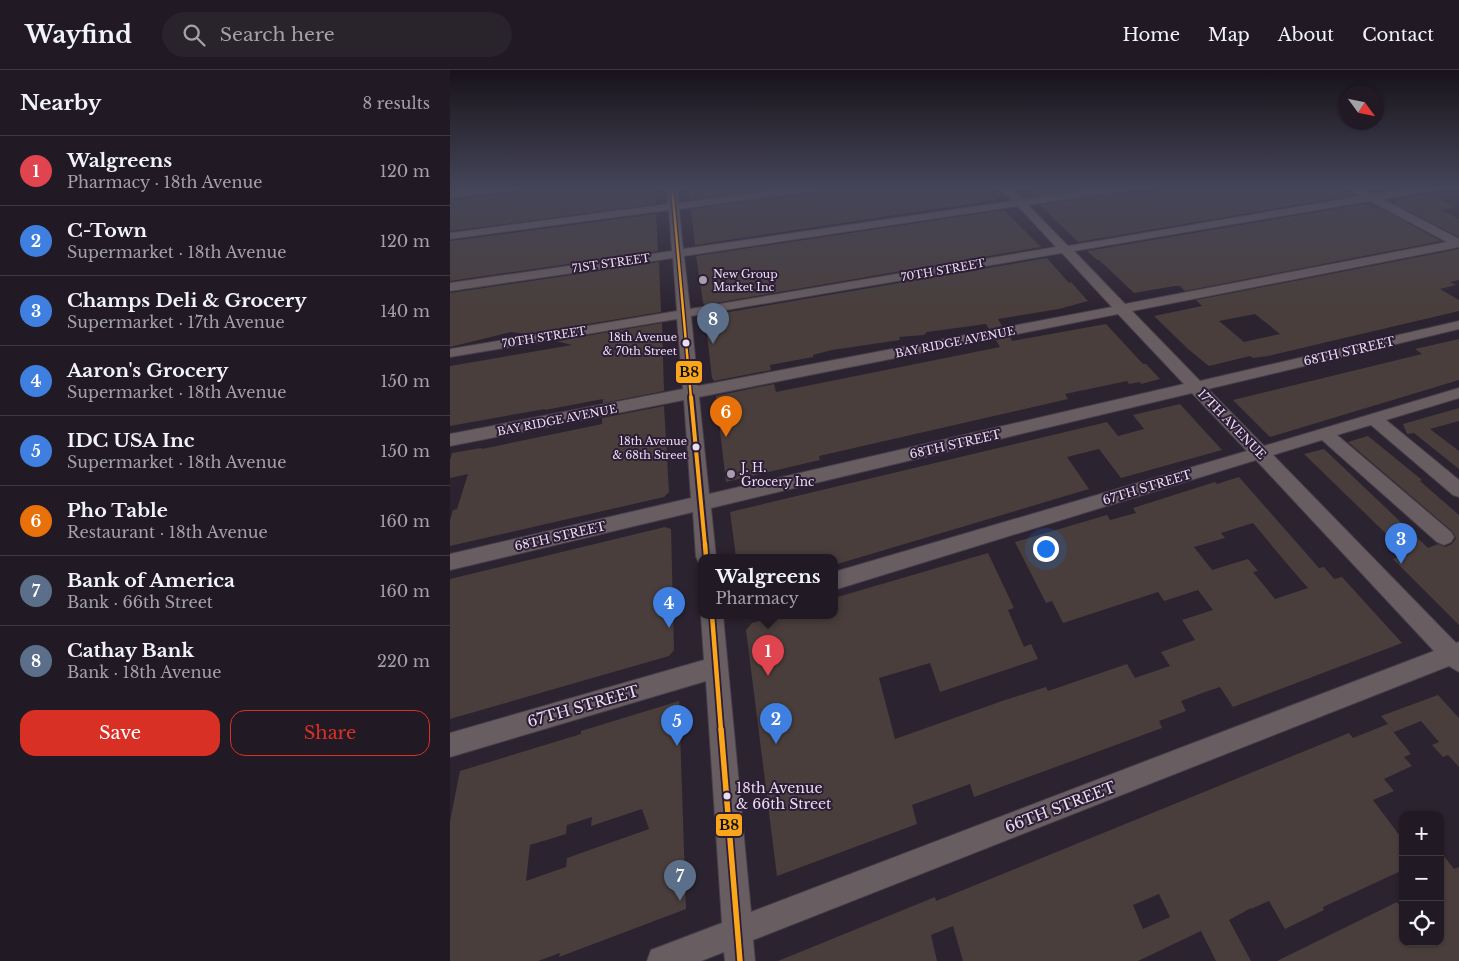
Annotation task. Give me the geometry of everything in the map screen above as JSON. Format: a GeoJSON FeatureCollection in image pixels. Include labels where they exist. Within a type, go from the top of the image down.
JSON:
{"type":"FeatureCollection","features":[{"type":"Feature","properties":{"kind":"street"},"geometry":{"type":"LineString","coordinates":[[450,236],[505,229]]}},
{"type":"Feature","properties":{"kind":"street"},"geometry":{"type":"LineString","coordinates":[[676,229],[706,554]]}},
{"type":"Feature","properties":{"kind":"street","name":"71ST STREET"},"geometry":{"type":"LineString","coordinates":[[450,287],[846,229]]}},
{"type":"Feature","properties":{"kind":"street","name":"17TH AVENUE"},"geometry":{"type":"LineString","coordinates":[[1044,229],[1457,656]]}},
{"type":"Feature","properties":{"kind":"street","name":"70TH STREET"},"geometry":{"type":"LineString","coordinates":[[450,353],[1187,229]]}},
{"type":"Feature","properties":{"kind":"street"},"geometry":{"type":"LineString","coordinates":[[1430,229],[1458,243]]}},
{"type":"Feature","properties":{"kind":"street","name":"BAY RIDGE AVENUE"},"geometry":{"type":"LineString","coordinates":[[450,440],[1458,243]]}},
{"type":"Feature","properties":{"kind":"street","name":"68TH STREET"},"geometry":{"type":"LineString","coordinates":[[450,562],[1459,325]]}},
{"type":"Feature","properties":{"kind":"street","name":"67TH STREET"},"geometry":{"type":"LineString","coordinates":[[838,580],[1459,393]]}},
{"type":"Feature","properties":{"kind":"street"},"geometry":{"type":"LineString","coordinates":[[1373,418],[1459,490]]}},
{"type":"Feature","properties":{"kind":"street"},"geometry":{"type":"LineString","coordinates":[[1324,433],[1444,537]]}},
{"type":"Feature","properties":{"kind":"street"},"geometry":{"type":"LineString","coordinates":[[715,619],[716,667],[740,961]]}},
{"type":"Feature","properties":{"kind":"street","name":"66TH STREET"},"geometry":{"type":"LineString","coordinates":[[662,961],[1457,656]]}},
{"type":"Feature","properties":{"kind":"street","name":"67TH STREET"},"geometry":{"type":"LineString","coordinates":[[450,745],[716,667]]}},
{"type":"Feature","properties":{"kind":"building"},"geometry":{"type":"Polygon","coordinates":[[[450,229],[468,229],[450,231],[450,229]]]}},
{"type":"Feature","properties":{"kind":"building"},"geometry":{"type":"Polygon","coordinates":[[[545,229],[657,229],[658,251],[450,281],[450,241],[545,229]]]}},
{"type":"Feature","properties":{"kind":"building"},"geometry":{"type":"Polygon","coordinates":[[[693,229],[805,229],[695,245],[693,229]]]}},
{"type":"Feature","properties":{"kind":"building"},"geometry":{"type":"Polygon","coordinates":[[[880,229],[1023,229],[1041,247],[704,305],[696,256],[880,229]]]}},
{"type":"Feature","properties":{"kind":"building"},"geometry":{"type":"Polygon","coordinates":[[[1064,229],[1157,229],[1078,242],[1064,229]]]}},
{"type":"Feature","properties":{"kind":"building"},"geometry":{"type":"Polygon","coordinates":[[[1220,229],[1418,229],[1441,241],[1185,291],[1180,286],[1175,286],[1134,293],[1087,251],[1220,229]]]}},
{"type":"Feature","properties":{"kind":"building"},"geometry":{"type":"Polygon","coordinates":[[[1443,229],[1459,229],[1459,237],[1443,229]]]}},
{"type":"Feature","properties":{"kind":"building"},"geometry":{"type":"Polygon","coordinates":[[[1459,249],[1459,280],[1450,282],[1456,285],[1440,289],[1459,300],[1459,311],[1268,356],[1253,358],[1250,356],[1209,366],[1188,349],[1154,316],[1202,306],[1196,300],[1459,249]],[[1255,314],[1219,321],[1244,342],[1280,334],[1255,314]]]}},
{"type":"Feature","properties":{"kind":"building"},"geometry":{"type":"Polygon","coordinates":[[[1047,258],[1088,301],[1059,309],[998,319],[1002,326],[989,329],[986,324],[927,332],[924,335],[899,337],[900,340],[832,350],[813,355],[813,357],[770,365],[771,370],[714,381],[712,378],[705,316],[1047,258]]]}},
{"type":"Feature","properties":{"kind":"building"},"geometry":{"type":"Polygon","coordinates":[[[659,262],[661,312],[527,334],[511,332],[450,347],[450,293],[659,262]]]}},
{"type":"Feature","properties":{"kind":"building"},"geometry":{"type":"Polygon","coordinates":[[[662,323],[664,391],[603,403],[603,399],[450,426],[450,366],[572,345],[556,341],[662,323]]]}},
{"type":"Feature","properties":{"kind":"building"},"geometry":{"type":"Polygon","coordinates":[[[1106,324],[1143,364],[1146,364],[1160,379],[1141,384],[1140,382],[1129,384],[1127,381],[1065,394],[1068,399],[819,456],[820,460],[726,482],[716,396],[774,384],[776,392],[1000,347],[996,340],[1010,337],[1012,341],[1106,324]]]}},
{"type":"Feature","properties":{"kind":"building"},"geometry":{"type":"Polygon","coordinates":[[[1459,339],[1459,380],[1270,437],[1233,400],[1422,354],[1415,349],[1459,339]]]}},
{"type":"Feature","properties":{"kind":"building"},"geometry":{"type":"Polygon","coordinates":[[[1180,404],[1222,450],[1121,478],[1099,449],[1067,457],[1089,489],[838,564],[838,554],[736,554],[730,512],[1107,422],[1118,436],[1144,429],[1133,415],[1180,404]]]}},
{"type":"Feature","properties":{"kind":"building"},"geometry":{"type":"Polygon","coordinates":[[[664,406],[669,492],[664,497],[450,546],[450,520],[453,510],[457,509],[468,474],[450,478],[452,453],[482,449],[602,424],[602,418],[664,406]]]}},
{"type":"Feature","properties":{"kind":"building"},"geometry":{"type":"Polygon","coordinates":[[[1459,408],[1459,421],[1430,429],[1459,451],[1459,469],[1414,433],[1407,434],[1403,424],[1459,408]]]}},
{"type":"Feature","properties":{"kind":"building"},"geometry":{"type":"Polygon","coordinates":[[[1368,436],[1422,480],[1420,481],[1459,515],[1459,625],[1393,559],[1408,555],[1304,454],[1324,449],[1428,548],[1438,544],[1445,547],[1452,544],[1456,538],[1452,531],[1348,442],[1368,436]]]}},
{"type":"Feature","properties":{"kind":"building"},"geometry":{"type":"Polygon","coordinates":[[[1239,477],[1319,568],[1324,567],[1334,579],[1342,577],[1402,643],[1233,707],[1220,687],[1205,692],[1181,701],[1186,711],[1159,721],[1162,728],[974,797],[970,784],[912,805],[917,824],[777,876],[746,630],[752,623],[766,619],[838,619],[838,597],[988,553],[1014,608],[1008,610],[1024,647],[1031,644],[1038,659],[940,692],[930,663],[879,678],[895,739],[1005,700],[1046,687],[1048,691],[1127,664],[1135,678],[1170,666],[1161,652],[1195,640],[1182,620],[1213,610],[1198,590],[1164,601],[1158,592],[1063,623],[1052,601],[1046,603],[1015,542],[1107,515],[1110,520],[1136,513],[1133,508],[1215,482],[1217,484],[1239,477]],[[1253,523],[1221,533],[1225,538],[1194,547],[1212,570],[1248,559],[1258,571],[1253,572],[1275,599],[1308,588],[1253,523]]]}},
{"type":"Feature","properties":{"kind":"building"},"geometry":{"type":"Polygon","coordinates":[[[665,527],[671,529],[674,650],[669,656],[450,719],[450,579],[665,527]]]}},
{"type":"Feature","properties":{"kind":"building"},"geometry":{"type":"Polygon","coordinates":[[[1438,695],[1459,718],[1459,767],[1448,755],[1443,757],[1432,745],[1439,742],[1421,721],[1394,732],[1388,725],[1411,754],[1404,757],[1412,766],[1384,779],[1394,791],[1373,800],[1399,835],[1399,872],[1323,907],[1324,910],[1285,929],[1269,901],[1229,920],[1251,961],[1216,961],[1201,931],[1138,961],[963,961],[953,926],[931,935],[937,961],[778,961],[935,897],[936,901],[1349,733],[1353,738],[1388,724],[1381,716],[1438,695]],[[1159,894],[1133,905],[1143,929],[1170,917],[1159,894]]]}},
{"type":"Feature","properties":{"kind":"building"},"geometry":{"type":"Polygon","coordinates":[[[679,701],[686,909],[559,957],[560,953],[538,961],[450,961],[450,821],[460,771],[581,734],[581,731],[679,701]],[[642,809],[591,826],[592,817],[567,825],[566,834],[530,845],[526,881],[566,867],[567,858],[649,829],[642,809]]]}},
{"type":"Feature","properties":{"kind":"building"},"geometry":{"type":"Polygon","coordinates":[[[1444,856],[1454,869],[1459,867],[1459,961],[1277,961],[1397,902],[1399,905],[1399,946],[1444,946],[1444,856]]]}},
{"type":"Feature","properties":{"kind":"transit line","name":"B8"},"geometry":{"type":"LineString","coordinates":[[676,229],[706,554]]}},
{"type":"Feature","properties":{"kind":"transit line","name":"B8"},"geometry":{"type":"LineString","coordinates":[[712,619],[740,961]]}},
{"type":"Feature","properties":{"kind":"place","name":"New Group Market Inc"},"geometry":{"type":"Point","coordinates":[703,280]}},
{"type":"Feature","properties":{"kind":"place","name":"18th Avenue & 70th Street"},"geometry":{"type":"Point","coordinates":[686,343]}},
{"type":"Feature","properties":{"kind":"place","name":"Cathay Bank"},"geometry":{"type":"Point","coordinates":[713,344]}},
{"type":"Feature","properties":{"kind":"place","name":"Pho Table"},"geometry":{"type":"Point","coordinates":[726,437]}},
{"type":"Feature","properties":{"kind":"place","name":"18th Avenue & 68th Street"},"geometry":{"type":"Point","coordinates":[696,447]}},
{"type":"Feature","properties":{"kind":"place","name":"J. H. Grocery Inc"},"geometry":{"type":"Point","coordinates":[731,474]}},
{"type":"Feature","properties":{"kind":"place","name":"Champs Deli & Grocery"},"geometry":{"type":"Point","coordinates":[1401,564]}},
{"type":"Feature","properties":{"kind":"place","name":"Aaron's Grocery"},"geometry":{"type":"Point","coordinates":[669,628]}},
{"type":"Feature","properties":{"kind":"place","name":"Walgreens"},"geometry":{"type":"Point","coordinates":[768,676]}},
{"type":"Feature","properties":{"kind":"place","name":"C-Town"},"geometry":{"type":"Point","coordinates":[776,744]}},
{"type":"Feature","properties":{"kind":"place","name":"IDC USA Inc"},"geometry":{"type":"Point","coordinates":[677,746]}},
{"type":"Feature","properties":{"kind":"place","name":"18th Avenue & 66th Street"},"geometry":{"type":"Point","coordinates":[727,796]}},
{"type":"Feature","properties":{"kind":"place","name":"Bank of America"},"geometry":{"type":"Point","coordinates":[680,901]}}]}
